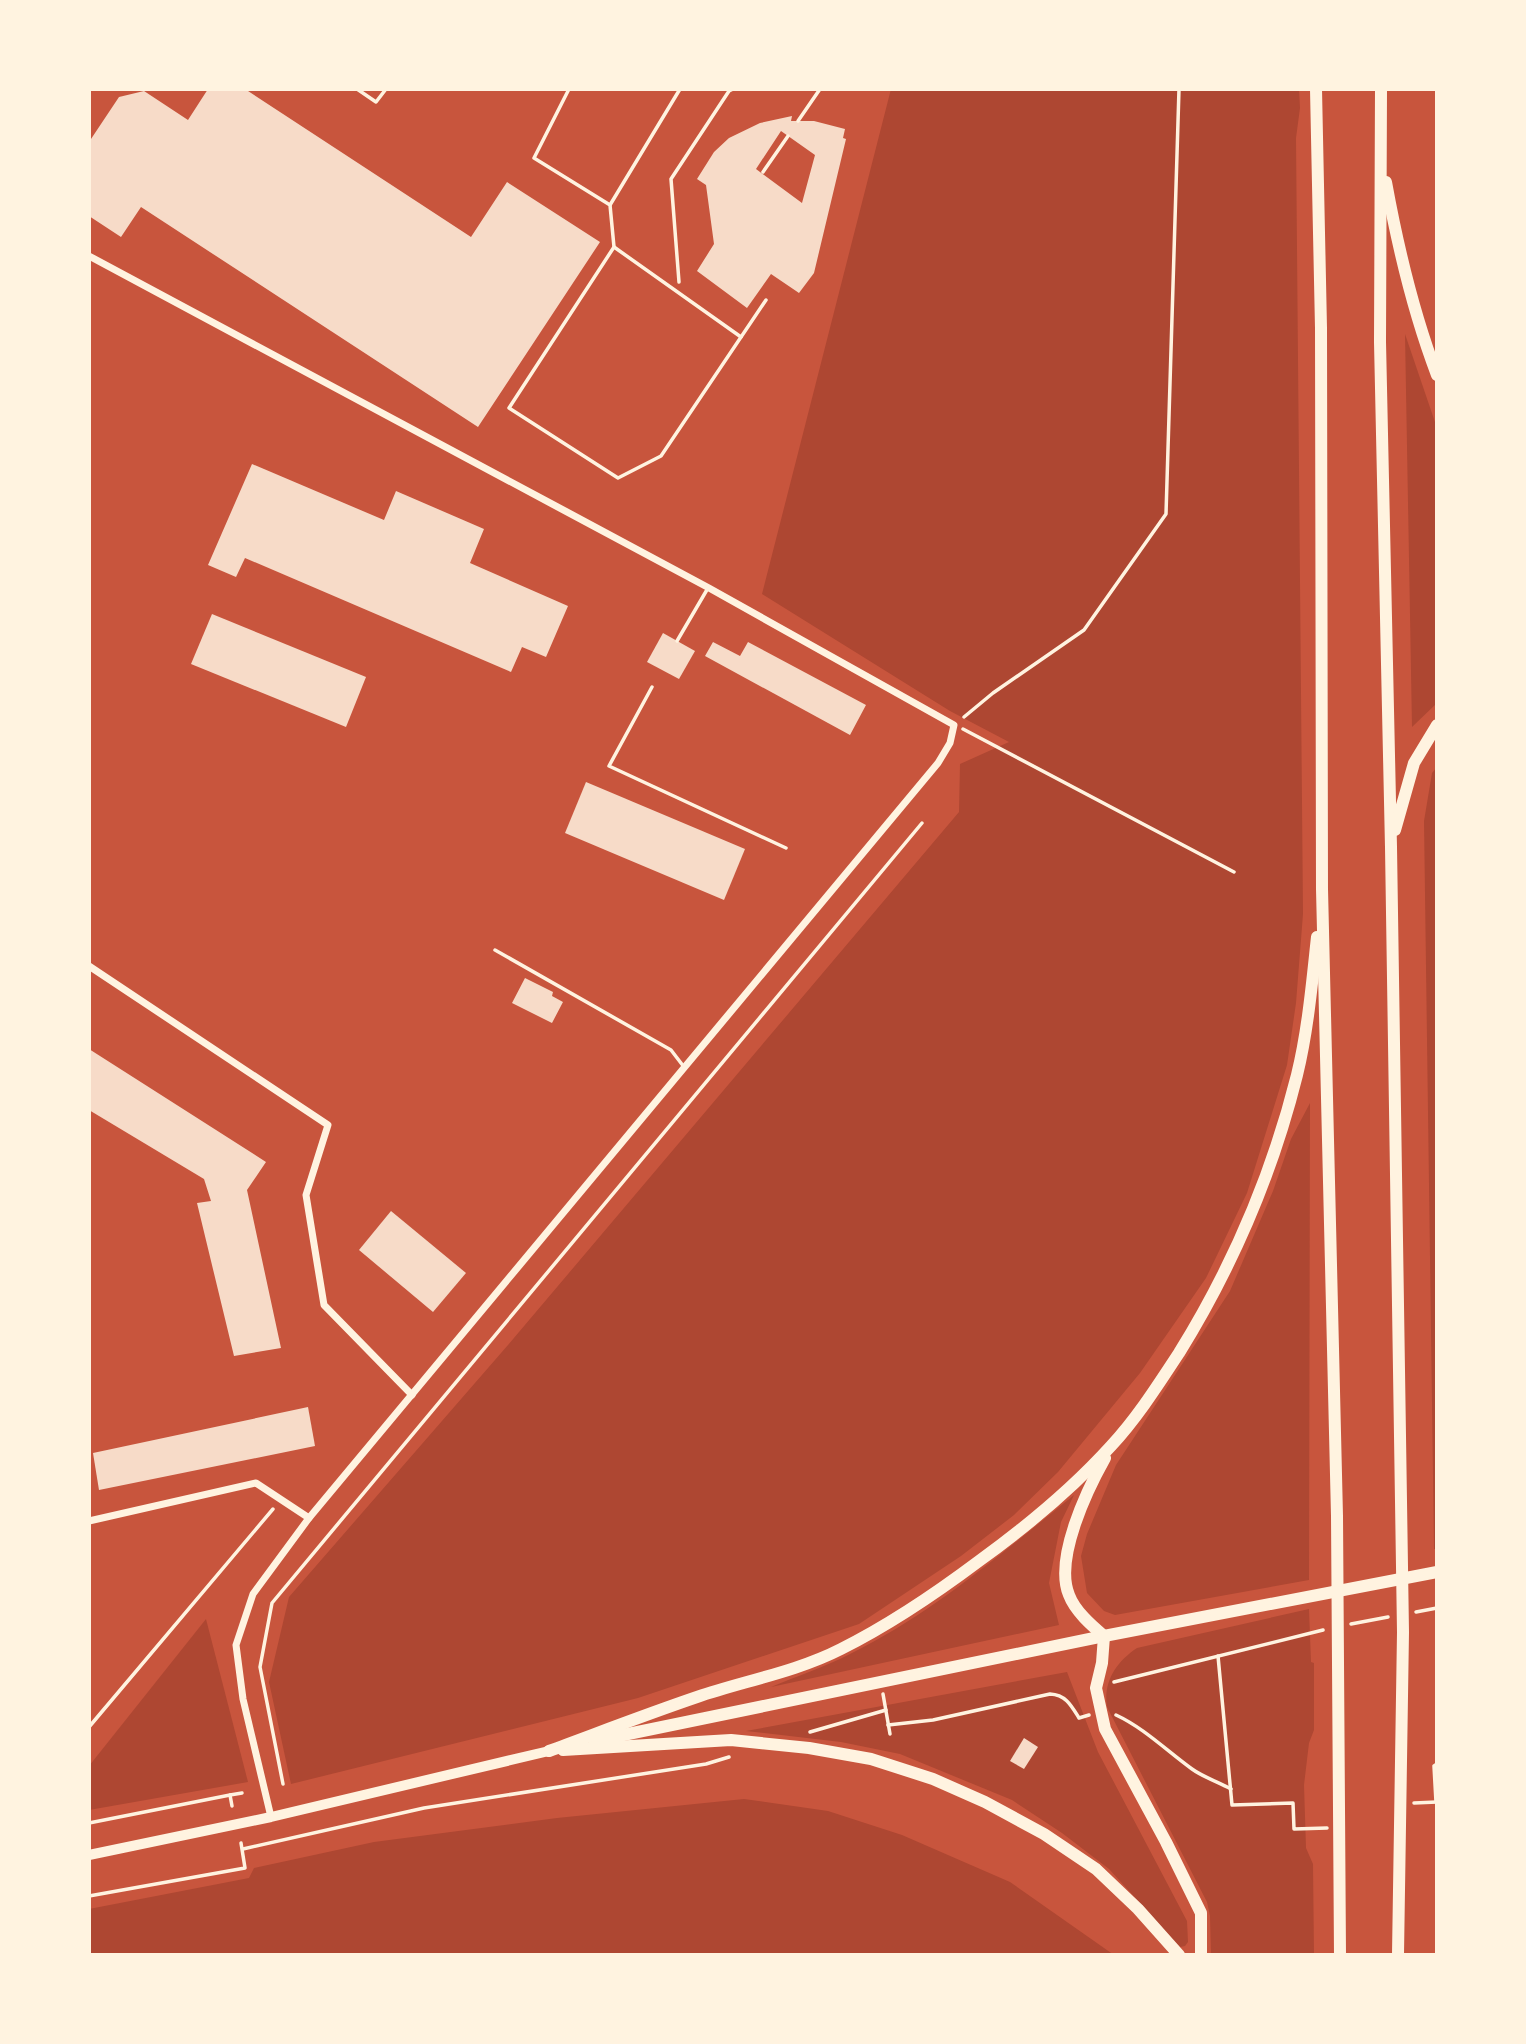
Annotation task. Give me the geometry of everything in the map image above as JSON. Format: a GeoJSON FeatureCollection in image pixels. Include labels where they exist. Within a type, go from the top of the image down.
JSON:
{"type":"FeatureCollection","features":[{"type":"Feature","properties":{"kind":"highway"},"geometry":{"type":"LineString","coordinates":[[1316,89],[1321,328],[1322,889],[1337,1516],[1340,1955]]}},
{"type":"Feature","properties":{"kind":"highway"},"geometry":{"type":"LineString","coordinates":[[1381,89],[1380,356],[1391,847],[1403,1632],[1398,1955]]}},
{"type":"Feature","properties":{"kind":"highway"},"geometry":{"type":"LineString","coordinates":[[1381,151],[1399,250],[1419,328],[1437,375]]}},
{"type":"Feature","properties":{"kind":"highway"},"geometry":{"type":"LineString","coordinates":[[1391,847],[1414,763],[1437,725]]}},
{"type":"Feature","properties":{"kind":"highway"},"geometry":{"type":"LineString","coordinates":[[1104,1636],[1089,1623],[1068,1595],[1065,1570],[1072,1533],[1087,1491],[1112,1446],[1140,1410],[1199,1321],[1224,1276],[1263,1188],[1297,1073],[1309,1009],[1322,889]]}},
{"type":"Feature","properties":{"kind":"highway"},"geometry":{"type":"LineString","coordinates":[[549,1751],[697,1697],[777,1673],[849,1645],[949,1583],[1018,1533],[1112,1446]]}},
{"type":"Feature","properties":{"kind":"highway"},"geometry":{"type":"LineString","coordinates":[[549,1751],[1104,1636],[1437,1572]]}},
{"type":"Feature","properties":{"kind":"highway"},"geometry":{"type":"LineString","coordinates":[[1104,1636],[1102,1663],[1096,1688],[1105,1729],[1166,1842],[1200,1913],[1201,1955]]}},
{"type":"Feature","properties":{"kind":"highway"},"geometry":{"type":"LineString","coordinates":[[549,1751],[730,1741],[834,1752],[871,1759],[933,1779],[985,1802],[1044,1834],[1096,1869],[1138,1909],[1179,1955]]}},
{"type":"Feature","properties":{"kind":"main road"},"geometry":{"type":"LineString","coordinates":[[89,1855],[271,1817],[549,1751]]}},
{"type":"Feature","properties":{"kind":"street"},"geometry":{"type":"LineString","coordinates":[[89,256],[709,588],[954,725],[950,743],[937,762],[309,1518],[253,1594],[236,1645],[243,1699],[271,1817]]}},
{"type":"Feature","properties":{"kind":"street"},"geometry":{"type":"LineString","coordinates":[[89,966],[328,1125],[306,1195],[324,1305],[411,1395]]}},
{"type":"Feature","properties":{"kind":"street"},"geometry":{"type":"LineString","coordinates":[[89,1521],[256,1483],[309,1518]]}},
{"type":"Feature","properties":{"kind":"lane"},"geometry":{"type":"LineString","coordinates":[[357,89],[376,102],[386,89]]}},
{"type":"Feature","properties":{"kind":"lane"},"geometry":{"type":"LineString","coordinates":[[539,89],[552,89]]}},
{"type":"Feature","properties":{"kind":"lane"},"geometry":{"type":"LineString","coordinates":[[569,89],[534,158],[610,205]]}},
{"type":"Feature","properties":{"kind":"lane"},"geometry":{"type":"LineString","coordinates":[[680,89],[610,205],[614,247],[509,408],[618,478],[661,456],[766,300]]}},
{"type":"Feature","properties":{"kind":"lane"},"geometry":{"type":"LineString","coordinates":[[614,247],[741,337]]}},
{"type":"Feature","properties":{"kind":"lane"},"geometry":{"type":"LineString","coordinates":[[677,640],[709,588]]}},
{"type":"Feature","properties":{"kind":"lane"},"geometry":{"type":"LineString","coordinates":[[652,687],[610,766],[786,848]]}},
{"type":"Feature","properties":{"kind":"lane"},"geometry":{"type":"LineString","coordinates":[[495,950],[671,1050],[684,1067]]}},
{"type":"Feature","properties":{"kind":"path"},"geometry":{"type":"LineString","coordinates":[[679,283],[671,179],[729,91],[733,89]]}},
{"type":"Feature","properties":{"kind":"path"},"geometry":{"type":"LineString","coordinates":[[798,121],[820,89]]}},
{"type":"Feature","properties":{"kind":"path"},"geometry":{"type":"LineString","coordinates":[[1179,89],[1166,514],[1084,630],[993,693],[954,725],[1234,872]]}},
{"type":"Feature","properties":{"kind":"path"},"geometry":{"type":"LineString","coordinates":[[764,172],[788,136]]}},
{"type":"Feature","properties":{"kind":"path"},"geometry":{"type":"LineString","coordinates":[[283,1784],[260,1667],[272,1603],[922,823]]}},
{"type":"Feature","properties":{"kind":"path"},"geometry":{"type":"LineString","coordinates":[[89,1727],[281,1499]]}},
{"type":"Feature","properties":{"kind":"path"},"geometry":{"type":"LineString","coordinates":[[1410,1613],[1437,1608]]}},
{"type":"Feature","properties":{"kind":"path"},"geometry":{"type":"LineString","coordinates":[[1342,1626],[1396,1616]]}},
{"type":"Feature","properties":{"kind":"path"},"geometry":{"type":"LineString","coordinates":[[1111,1689],[1114,1681],[1329,1629]]}},
{"type":"Feature","properties":{"kind":"path"},"geometry":{"type":"LineString","coordinates":[[1218,1656],[1232,1805],[1293,1803],[1294,1829],[1339,1828]]}},
{"type":"Feature","properties":{"kind":"path"},"geometry":{"type":"LineString","coordinates":[[881,1682],[890,1734]]}},
{"type":"Feature","properties":{"kind":"path"},"geometry":{"type":"LineString","coordinates":[[888,1724],[933,1720],[1050,1694],[1061,1695],[1071,1704],[1079,1718],[1108,1711],[1130,1721],[1195,1772],[1214,1779],[1231,1790]]}},
{"type":"Feature","properties":{"kind":"path"},"geometry":{"type":"LineString","coordinates":[[808,1733],[886,1710]]}},
{"type":"Feature","properties":{"kind":"path"},"geometry":{"type":"LineString","coordinates":[[243,1849],[424,1808],[706,1764],[732,1756]]}},
{"type":"Feature","properties":{"kind":"path"},"geometry":{"type":"LineString","coordinates":[[1401,1804],[1436,1802],[1434,1766],[1437,1764]]}},
{"type":"Feature","properties":{"kind":"path"},"geometry":{"type":"LineString","coordinates":[[89,1823],[242,1793]]}},
{"type":"Feature","properties":{"kind":"path"},"geometry":{"type":"LineString","coordinates":[[229,1796],[232,1805]]}},
{"type":"Feature","properties":{"kind":"path"},"geometry":{"type":"LineString","coordinates":[[89,1896],[245,1868],[241,1843]]}},
{"type":"Feature","properties":{"kind":"shaded area"},"geometry":{"type":"Polygon","coordinates":[[[891,89],[1299,89],[1300,108],[1296,138],[1303,914],[1296,1003],[1287,1065],[1247,1193],[1206,1278],[1140,1373],[1058,1472],[1014,1515],[961,1556],[859,1624],[638,1698],[291,1784],[269,1682],[289,1597],[508,1345],[959,812],[960,764],[1009,742],[950,711],[762,594],[891,89]]]}},
{"type":"Feature","properties":{"kind":"shaded area"},"geometry":{"type":"Polygon","coordinates":[[[1405,334],[1437,428],[1437,703],[1412,727],[1405,334]]]}},
{"type":"Feature","properties":{"kind":"shaded area"},"geometry":{"type":"Polygon","coordinates":[[[1437,767],[1437,1549],[1434,1549],[1424,821],[1432,773],[1437,767]]]}},
{"type":"Feature","properties":{"kind":"shaded area"},"geometry":{"type":"Polygon","coordinates":[[[1310,1103],[1309,1580],[1115,1615],[1104,1611],[1087,1593],[1081,1556],[1087,1534],[1116,1465],[1230,1291],[1273,1191],[1291,1139],[1310,1103]]]}},
{"type":"Feature","properties":{"kind":"shaded area"},"geometry":{"type":"Polygon","coordinates":[[[1074,1495],[1061,1522],[1049,1583],[1059,1625],[771,1687],[840,1659],[910,1620],[994,1560],[1074,1495]]]}},
{"type":"Feature","properties":{"kind":"shaded area"},"geometry":{"type":"Polygon","coordinates":[[[1309,1609],[1311,1662],[1314,1663],[1314,1730],[1309,1743],[1304,1785],[1306,1848],[1313,1864],[1314,1955],[1211,1955],[1207,1902],[1107,1707],[1109,1681],[1117,1666],[1137,1648],[1309,1609]]]}},
{"type":"Feature","properties":{"kind":"shaded area"},"geometry":{"type":"Polygon","coordinates":[[[206,1619],[248,1782],[89,1810],[89,1766],[206,1619]]]}},
{"type":"Feature","properties":{"kind":"shaded area"},"geometry":{"type":"Polygon","coordinates":[[[1067,1672],[1098,1752],[1187,1921],[1188,1942],[1185,1946],[1180,1947],[1109,1869],[1012,1800],[900,1754],[841,1742],[746,1731],[1067,1672]]]}},
{"type":"Feature","properties":{"kind":"shaded area"},"geometry":{"type":"Polygon","coordinates":[[[744,1799],[828,1811],[902,1835],[1010,1882],[1114,1955],[89,1955],[89,1909],[249,1878],[254,1868],[374,1842],[557,1818],[744,1799]]]}},
{"type":"Feature","properties":{"kind":"building"},"geometry":{"type":"Polygon","coordinates":[[[208,89],[245,89],[471,237],[507,182],[600,242],[478,427],[141,207],[121,237],[89,216],[89,142],[119,97],[144,91],[188,120],[208,89]]]}},
{"type":"Feature","properties":{"kind":"building"},"geometry":{"type":"Polygon","coordinates":[[[792,116],[791,121],[814,121],[845,129],[843,138],[846,139],[814,273],[799,293],[771,274],[747,308],[697,271],[714,244],[706,185],[697,179],[714,152],[729,138],[760,123],[792,116]],[[781,131],[756,169],[802,203],[815,155],[781,131]]]}},
{"type":"Feature","properties":{"kind":"building"},"geometry":{"type":"Polygon","coordinates":[[[252,464],[384,520],[396,491],[484,529],[470,563],[568,606],[546,657],[522,647],[511,672],[245,558],[236,577],[208,565],[252,464]]]}},
{"type":"Feature","properties":{"kind":"building"},"geometry":{"type":"Polygon","coordinates":[[[212,614],[366,677],[346,727],[191,664],[212,614]]]}},
{"type":"Feature","properties":{"kind":"building"},"geometry":{"type":"Polygon","coordinates":[[[663,633],[695,651],[679,679],[647,662],[663,633]]]}},
{"type":"Feature","properties":{"kind":"building"},"geometry":{"type":"Polygon","coordinates":[[[713,642],[740,656],[748,642],[866,705],[850,735],[705,656],[713,642]]]}},
{"type":"Feature","properties":{"kind":"building"},"geometry":{"type":"Polygon","coordinates":[[[586,782],[745,849],[724,900],[565,833],[586,782]]]}},
{"type":"Feature","properties":{"kind":"building"},"geometry":{"type":"Polygon","coordinates":[[[525,978],[553,992],[552,996],[563,1002],[552,1023],[512,1003],[525,978]]]}},
{"type":"Feature","properties":{"kind":"building"},"geometry":{"type":"Polygon","coordinates":[[[89,1049],[266,1162],[247,1190],[281,1348],[234,1356],[197,1203],[211,1201],[204,1179],[89,1110],[89,1049]]]}},
{"type":"Feature","properties":{"kind":"building"},"geometry":{"type":"Polygon","coordinates":[[[391,1211],[466,1273],[433,1312],[359,1250],[391,1211]]]}},
{"type":"Feature","properties":{"kind":"building"},"geometry":{"type":"Polygon","coordinates":[[[308,1407],[315,1446],[99,1490],[93,1453],[308,1407]]]}},
{"type":"Feature","properties":{"kind":"building"},"geometry":{"type":"Polygon","coordinates":[[[1024,1738],[1038,1747],[1024,1769],[1010,1761],[1024,1738]]]}}]}
